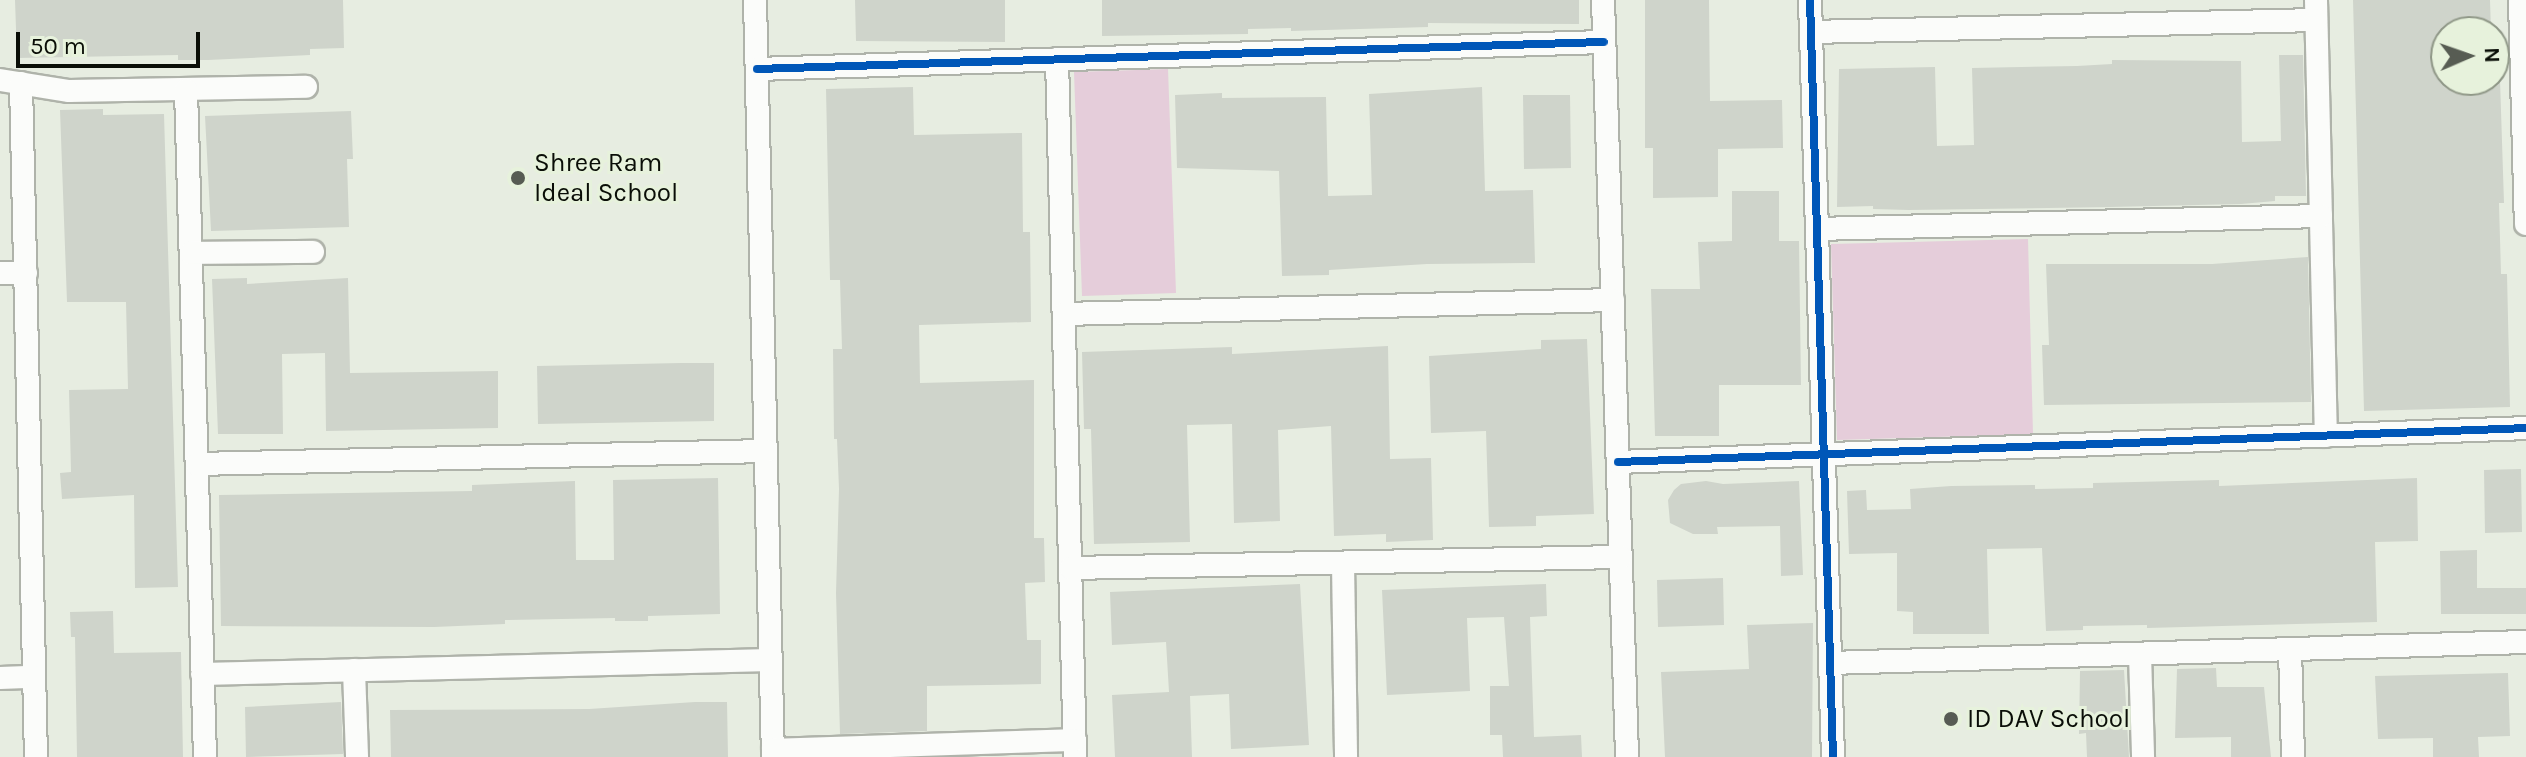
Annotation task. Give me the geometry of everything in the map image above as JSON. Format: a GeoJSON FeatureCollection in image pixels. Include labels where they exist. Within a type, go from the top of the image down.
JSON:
{"type":"FeatureCollection","features":[{"type":"Feature","properties":{"kind":"street"},"geometry":{"type":"LineString","coordinates":[[755,0],[773,754],[1075,748],[1057,59]]}},
{"type":"Feature","properties":{"kind":"street"},"geometry":{"type":"LineString","coordinates":[[1603,0],[1627,757]]}},
{"type":"Feature","properties":{"kind":"street"},"geometry":{"type":"LineString","coordinates":[[1810,0],[1833,757]]}},
{"type":"Feature","properties":{"kind":"street"},"geometry":{"type":"LineString","coordinates":[[2522,7],[2526,224]]}},
{"type":"Feature","properties":{"kind":"street"},"geometry":{"type":"LineString","coordinates":[[1811,32],[2316,10],[2326,436]]}},
{"type":"Feature","properties":{"kind":"street"},"geometry":{"type":"LineString","coordinates":[[757,69],[1604,42]]}},
{"type":"Feature","properties":{"kind":"street"},"geometry":{"type":"LineString","coordinates":[[36,757],[26,273],[11,82],[69,91],[306,87]]}},
{"type":"Feature","properties":{"kind":"street"},"geometry":{"type":"LineString","coordinates":[[186,90],[205,757]]}},
{"type":"Feature","properties":{"kind":"street"},"geometry":{"type":"LineString","coordinates":[[1817,229],[2321,216]]}},
{"type":"Feature","properties":{"kind":"street"},"geometry":{"type":"LineString","coordinates":[[191,253],[313,252]]}},
{"type":"Feature","properties":{"kind":"street"},"geometry":{"type":"LineString","coordinates":[[0,273],[26,273]]}},
{"type":"Feature","properties":{"kind":"street"},"geometry":{"type":"LineString","coordinates":[[1064,314],[1613,300]]}},
{"type":"Feature","properties":{"kind":"street"},"geometry":{"type":"LineString","coordinates":[[1618,462],[2526,428]]}},
{"type":"Feature","properties":{"kind":"street"},"geometry":{"type":"LineString","coordinates":[[197,464],[766,451]]}},
{"type":"Feature","properties":{"kind":"street"},"geometry":{"type":"LineString","coordinates":[[1071,568],[1621,557]]}},
{"type":"Feature","properties":{"kind":"street"},"geometry":{"type":"LineString","coordinates":[[1343,563],[1346,757]]}},
{"type":"Feature","properties":{"kind":"street"},"geometry":{"type":"LineString","coordinates":[[1830,663],[2526,642]]}},
{"type":"Feature","properties":{"kind":"street"},"geometry":{"type":"LineString","coordinates":[[2290,649],[2293,757]]}},
{"type":"Feature","properties":{"kind":"street"},"geometry":{"type":"LineString","coordinates":[[2140,654],[2143,757]]}},
{"type":"Feature","properties":{"kind":"street"},"geometry":{"type":"LineString","coordinates":[[202,674],[771,660]]}},
{"type":"Feature","properties":{"kind":"street"},"geometry":{"type":"LineString","coordinates":[[354,670],[357,757]]}},
{"type":"Feature","properties":{"kind":"street"},"geometry":{"type":"LineString","coordinates":[[0,678],[33,677]]}},
{"type":"Feature","properties":{"kind":"shaded area"},"geometry":{"type":"Polygon","coordinates":[[[1168,69],[1176,293],[1082,296],[1074,72],[1168,69]]]}},
{"type":"Feature","properties":{"kind":"shaded area"},"geometry":{"type":"Polygon","coordinates":[[[2028,239],[2033,434],[1837,440],[1831,244],[2028,239]]]}},
{"type":"Feature","properties":{"kind":"building"},"geometry":{"type":"Polygon","coordinates":[[[15,0],[343,0],[344,48],[310,49],[310,55],[208,60],[178,60],[178,55],[17,58],[15,0]]]}},
{"type":"Feature","properties":{"kind":"building"},"geometry":{"type":"Polygon","coordinates":[[[855,0],[1005,0],[1005,42],[856,41],[855,0]]]}},
{"type":"Feature","properties":{"kind":"building"},"geometry":{"type":"Polygon","coordinates":[[[1102,0],[1579,0],[1579,24],[1428,23],[1428,27],[1291,31],[1291,28],[1248,29],[1248,34],[1102,36],[1102,0]]]}},
{"type":"Feature","properties":{"kind":"building"},"geometry":{"type":"Polygon","coordinates":[[[1645,0],[1709,0],[1710,101],[1782,100],[1783,148],[1718,149],[1718,197],[1653,198],[1653,148],[1645,148],[1645,0]]]}},
{"type":"Feature","properties":{"kind":"building"},"geometry":{"type":"Polygon","coordinates":[[[2353,0],[2490,0],[2490,16],[2430,16],[2430,96],[2501,96],[2504,203],[2499,203],[2501,274],[2507,274],[2510,407],[2364,411],[2353,0]]]}},
{"type":"Feature","properties":{"kind":"building"},"geometry":{"type":"Polygon","coordinates":[[[2279,55],[2303,55],[2306,196],[2275,196],[2275,201],[2241,204],[1909,210],[1873,209],[1873,206],[1837,207],[1839,69],[1935,67],[1937,146],[1974,145],[1972,68],[2112,64],[2112,60],[2241,61],[2242,142],[2281,141],[2279,55]]]}},
{"type":"Feature","properties":{"kind":"building"},"geometry":{"type":"Polygon","coordinates":[[[913,87],[914,135],[1022,133],[1023,232],[1030,232],[1031,322],[919,325],[920,383],[1034,380],[1034,538],[1044,538],[1045,582],[1025,583],[1027,640],[1041,640],[1041,684],[927,686],[927,731],[840,734],[836,593],[839,489],[837,439],[834,439],[833,349],[842,349],[840,280],[830,280],[826,89],[913,87]]]}},
{"type":"Feature","properties":{"kind":"building"},"geometry":{"type":"Polygon","coordinates":[[[1482,87],[1485,191],[1533,190],[1535,263],[1427,264],[1329,270],[1329,275],[1282,276],[1279,171],[1177,168],[1175,95],[1222,93],[1222,98],[1326,97],[1328,196],[1372,195],[1369,94],[1482,87]]]}},
{"type":"Feature","properties":{"kind":"building"},"geometry":{"type":"Polygon","coordinates":[[[1523,95],[1570,95],[1571,168],[1524,169],[1523,95]]]}},
{"type":"Feature","properties":{"kind":"building"},"geometry":{"type":"Polygon","coordinates":[[[103,109],[103,115],[164,114],[178,587],[135,588],[134,495],[62,499],[60,473],[71,472],[69,390],[128,389],[126,302],[67,302],[60,110],[103,109]]]}},
{"type":"Feature","properties":{"kind":"building"},"geometry":{"type":"Polygon","coordinates":[[[351,111],[353,159],[347,159],[349,227],[211,231],[205,116],[351,111]]]}},
{"type":"Feature","properties":{"kind":"building"},"geometry":{"type":"Polygon","coordinates":[[[1732,191],[1779,191],[1779,241],[1799,241],[1801,385],[1719,385],[1719,436],[1655,436],[1651,289],[1700,289],[1698,242],[1732,241],[1732,191]]]}},
{"type":"Feature","properties":{"kind":"building"},"geometry":{"type":"Polygon","coordinates":[[[2308,257],[2311,402],[2044,405],[2042,345],[2049,345],[2046,264],[2212,264],[2308,257]]]}},
{"type":"Feature","properties":{"kind":"building"},"geometry":{"type":"Polygon","coordinates":[[[247,278],[247,284],[348,278],[350,373],[498,371],[498,428],[326,431],[325,353],[282,354],[283,434],[218,434],[212,279],[247,278]]]}},
{"type":"Feature","properties":{"kind":"building"},"geometry":{"type":"Polygon","coordinates":[[[1587,339],[1594,514],[1536,516],[1536,526],[1489,527],[1486,431],[1431,433],[1429,356],[1541,349],[1541,340],[1587,339]]]}},
{"type":"Feature","properties":{"kind":"building"},"geometry":{"type":"Polygon","coordinates":[[[1388,346],[1390,459],[1431,458],[1433,540],[1386,542],[1386,534],[1334,536],[1331,426],[1278,430],[1280,521],[1234,523],[1232,424],[1187,425],[1190,542],[1094,544],[1091,429],[1084,429],[1082,352],[1232,347],[1232,354],[1388,346]]]}},
{"type":"Feature","properties":{"kind":"building"},"geometry":{"type":"Polygon","coordinates":[[[714,363],[714,421],[538,424],[537,366],[714,363]]]}},
{"type":"Feature","properties":{"kind":"building"},"geometry":{"type":"Polygon","coordinates":[[[2521,469],[2522,532],[2485,533],[2484,470],[2521,469]]]}},
{"type":"Feature","properties":{"kind":"building"},"geometry":{"type":"Polygon","coordinates":[[[718,478],[720,614],[648,616],[648,621],[615,621],[615,618],[505,620],[505,624],[434,627],[221,626],[219,495],[472,491],[472,485],[575,481],[576,560],[614,560],[613,480],[718,478]]]}},
{"type":"Feature","properties":{"kind":"building"},"geometry":{"type":"Polygon","coordinates":[[[2417,478],[2418,541],[2375,542],[2377,622],[2147,628],[2147,625],[2083,626],[2083,630],[2046,631],[2042,548],[1987,549],[1989,634],[1913,634],[1913,612],[1897,611],[1897,553],[1849,554],[1847,491],[1866,490],[1867,510],[1911,509],[1910,489],[1951,486],[2093,488],[2093,483],[2219,480],[2219,486],[2417,478]]]}},
{"type":"Feature","properties":{"kind":"building"},"geometry":{"type":"Polygon","coordinates":[[[1706,481],[1723,484],[1799,481],[1803,575],[1781,576],[1780,526],[1717,527],[1718,534],[1693,534],[1670,523],[1668,500],[1674,490],[1681,484],[1706,481]]]}},
{"type":"Feature","properties":{"kind":"building"},"geometry":{"type":"Polygon","coordinates":[[[2477,550],[2477,588],[2526,588],[2526,614],[2441,614],[2440,551],[2477,550]]]}},
{"type":"Feature","properties":{"kind":"building"},"geometry":{"type":"Polygon","coordinates":[[[1723,578],[1724,625],[1658,627],[1657,580],[1723,578]]]}},
{"type":"Feature","properties":{"kind":"building"},"geometry":{"type":"Polygon","coordinates":[[[1300,584],[1309,745],[1231,749],[1229,694],[1190,696],[1192,757],[1115,757],[1112,695],[1169,692],[1166,642],[1112,645],[1110,592],[1300,584]]]}},
{"type":"Feature","properties":{"kind":"building"},"geometry":{"type":"Polygon","coordinates":[[[1546,584],[1547,616],[1530,617],[1534,737],[1581,735],[1582,757],[1503,757],[1502,735],[1490,735],[1490,686],[1509,686],[1504,617],[1467,618],[1470,691],[1387,695],[1382,590],[1546,584]]]}},
{"type":"Feature","properties":{"kind":"building"},"geometry":{"type":"Polygon","coordinates":[[[113,611],[114,653],[181,652],[183,757],[77,757],[75,637],[71,637],[70,612],[113,611]]]}},
{"type":"Feature","properties":{"kind":"building"},"geometry":{"type":"Polygon","coordinates":[[[1813,623],[1812,757],[1665,757],[1661,672],[1749,669],[1747,625],[1813,623]]]}},
{"type":"Feature","properties":{"kind":"building"},"geometry":{"type":"Polygon","coordinates":[[[2216,668],[2217,687],[2264,687],[2271,757],[2231,757],[2231,737],[2175,738],[2177,669],[2216,668]]]}},
{"type":"Feature","properties":{"kind":"building"},"geometry":{"type":"Polygon","coordinates":[[[2124,670],[2129,757],[2087,757],[2086,733],[2079,734],[2080,671],[2124,670]]]}},
{"type":"Feature","properties":{"kind":"building"},"geometry":{"type":"Polygon","coordinates":[[[2508,673],[2510,736],[2478,737],[2479,757],[2433,757],[2433,738],[2378,739],[2375,676],[2508,673]]]}},
{"type":"Feature","properties":{"kind":"building"},"geometry":{"type":"Polygon","coordinates":[[[341,702],[343,754],[246,757],[245,707],[341,702]]]}},
{"type":"Feature","properties":{"kind":"building"},"geometry":{"type":"Polygon","coordinates":[[[727,702],[728,757],[391,757],[390,710],[589,709],[727,702]]]}},
{"type":"Feature","properties":{"kind":"cycle path"},"geometry":{"type":"LineString","coordinates":[[1810,0],[1833,757]]}},
{"type":"Feature","properties":{"kind":"cycle path"},"geometry":{"type":"LineString","coordinates":[[757,69],[1604,42]]}},
{"type":"Feature","properties":{"kind":"cycle path"},"geometry":{"type":"LineString","coordinates":[[1618,462],[2526,428]]}},
{"type":"Feature","properties":{"kind":"place","name":"Shree Ram Ideal School"},"geometry":{"type":"Point","coordinates":[518,178]}},
{"type":"Feature","properties":{"kind":"place","name":"ID DAV School"},"geometry":{"type":"Point","coordinates":[1951,719]}}]}
